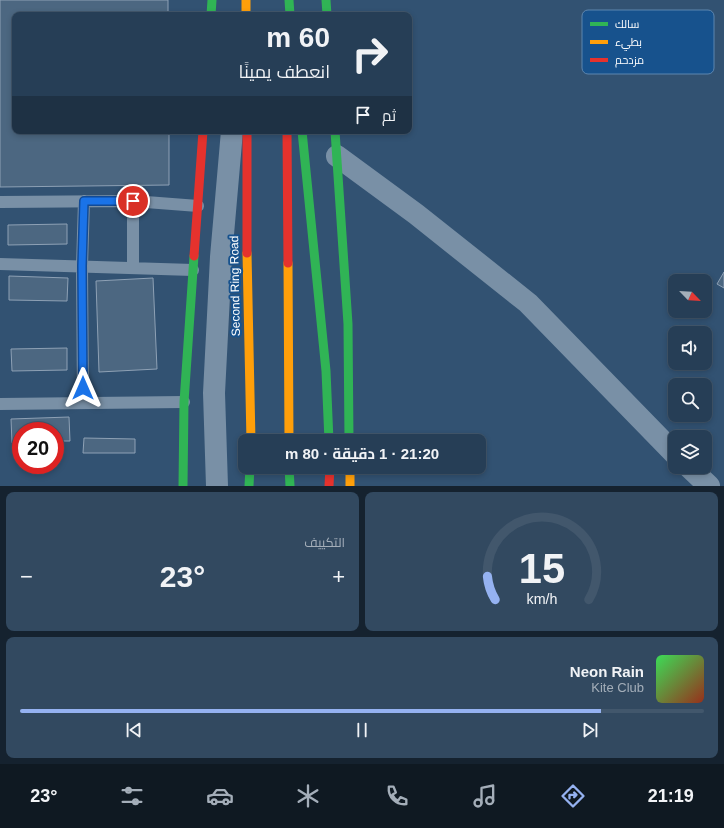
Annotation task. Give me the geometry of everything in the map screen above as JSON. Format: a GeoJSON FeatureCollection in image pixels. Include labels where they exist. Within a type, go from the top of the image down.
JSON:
{"type":"FeatureCollection","features":[{"type":"Feature","properties":{"kind":"main road"},"geometry":{"type":"LineString","coordinates":[[211,12],[212,0]]}},
{"type":"Feature","properties":{"kind":"main road"},"geometry":{"type":"LineString","coordinates":[[245,0],[246,12]]}},
{"type":"Feature","properties":{"kind":"main road"},"geometry":{"type":"LineString","coordinates":[[285,0],[286,12]]}},
{"type":"Feature","properties":{"kind":"main road"},"geometry":{"type":"LineString","coordinates":[[289,0],[290,12]]}},
{"type":"Feature","properties":{"kind":"main road"},"geometry":{"type":"LineString","coordinates":[[326,0],[327,12]]}},
{"type":"Feature","properties":{"kind":"main road"},"geometry":{"type":"LineString","coordinates":[[183,486],[184,402],[203,134]]}},
{"type":"Feature","properties":{"kind":"main road","name":"Second Ring Road"},"geometry":{"type":"LineString","coordinates":[[247,134],[247,311],[251,434]]}},
{"type":"Feature","properties":{"kind":"main road"},"geometry":{"type":"LineString","coordinates":[[287,134],[289,434]]}},
{"type":"Feature","properties":{"kind":"main road"},"geometry":{"type":"LineString","coordinates":[[302,134],[326,371],[329,434]]}},
{"type":"Feature","properties":{"kind":"main road"},"geometry":{"type":"LineString","coordinates":[[335,134],[348,324],[349,434]]}},
{"type":"Feature","properties":{"kind":"main road"},"geometry":{"type":"LineString","coordinates":[[249,486],[250,474]]}},
{"type":"Feature","properties":{"kind":"main road"},"geometry":{"type":"LineString","coordinates":[[289,474],[290,486]]}},
{"type":"Feature","properties":{"kind":"main road"},"geometry":{"type":"LineString","coordinates":[[329,486],[330,474]]}},
{"type":"Feature","properties":{"kind":"main road"},"geometry":{"type":"LineString","coordinates":[[350,474],[350,486]]}},
{"type":"Feature","properties":{"kind":"street"},"geometry":{"type":"LineString","coordinates":[[243,12],[245,0]]}},
{"type":"Feature","properties":{"kind":"street"},"geometry":{"type":"LineString","coordinates":[[217,486],[214,393],[221,257],[232,134]]}},
{"type":"Feature","properties":{"kind":"street"},"geometry":{"type":"LineString","coordinates":[[337,156],[416,214],[528,303],[668,447]]}},
{"type":"Feature","properties":{"kind":"street"},"geometry":{"type":"LineString","coordinates":[[696,474],[709,486]]}},
{"type":"Feature","properties":{"kind":"lane"},"geometry":{"type":"LineString","coordinates":[[83,403],[82,266],[84,201]]}},
{"type":"Feature","properties":{"kind":"lane"},"geometry":{"type":"LineString","coordinates":[[133,201],[133,267]]}},
{"type":"Feature","properties":{"kind":"lane"},"geometry":{"type":"LineString","coordinates":[[0,202],[133,201],[198,206]]}},
{"type":"Feature","properties":{"kind":"lane"},"geometry":{"type":"LineString","coordinates":[[0,264],[193,270]]}},
{"type":"Feature","properties":{"kind":"lane"},"geometry":{"type":"LineString","coordinates":[[0,404],[184,402]]}},
{"type":"Feature","properties":{"kind":"building"},"geometry":{"type":"Polygon","coordinates":[[[0,0],[168,0],[168,12],[12,12],[12,134],[169,134],[169,185],[0,187],[0,0]]]}},
{"type":"Feature","properties":{"kind":"building"},"geometry":{"type":"Polygon","coordinates":[[[67,224],[67,244],[8,245],[8,225],[67,224]]]}},
{"type":"Feature","properties":{"kind":"building"},"geometry":{"type":"Polygon","coordinates":[[[724,272],[724,288],[717,284],[724,272]]]}},
{"type":"Feature","properties":{"kind":"building"},"geometry":{"type":"Polygon","coordinates":[[[9,276],[68,278],[67,301],[9,300],[9,276]]]}},
{"type":"Feature","properties":{"kind":"building"},"geometry":{"type":"Polygon","coordinates":[[[153,278],[157,369],[99,372],[96,281],[153,278]]]}},
{"type":"Feature","properties":{"kind":"building"},"geometry":{"type":"Polygon","coordinates":[[[67,348],[67,370],[12,371],[11,349],[67,348]]]}},
{"type":"Feature","properties":{"kind":"building"},"geometry":{"type":"Polygon","coordinates":[[[69,417],[70,441],[64,441],[64,422],[12,422],[12,443],[11,419],[69,417]]]}},
{"type":"Feature","properties":{"kind":"building"},"geometry":{"type":"Polygon","coordinates":[[[84,438],[135,439],[135,453],[83,453],[84,438]]]}},
{"type":"Feature","properties":{"kind":"traffic: fast"},"geometry":{"type":"LineString","coordinates":[[211,12],[212,0]]}},
{"type":"Feature","properties":{"kind":"traffic: fast"},"geometry":{"type":"LineString","coordinates":[[289,0],[290,12]]}},
{"type":"Feature","properties":{"kind":"traffic: fast"},"geometry":{"type":"LineString","coordinates":[[326,0],[327,12]]}},
{"type":"Feature","properties":{"kind":"traffic: fast"},"geometry":{"type":"LineString","coordinates":[[302,134],[326,371],[329,434]]}},
{"type":"Feature","properties":{"kind":"traffic: fast"},"geometry":{"type":"LineString","coordinates":[[335,134],[348,324],[349,434]]}},
{"type":"Feature","properties":{"kind":"traffic: fast"},"geometry":{"type":"LineString","coordinates":[[183,486],[184,402],[194,256]]}},
{"type":"Feature","properties":{"kind":"traffic: fast"},"geometry":{"type":"LineString","coordinates":[[249,486],[250,474]]}},
{"type":"Feature","properties":{"kind":"traffic: fast"},"geometry":{"type":"LineString","coordinates":[[289,474],[290,486]]}},
{"type":"Feature","properties":{"kind":"traffic: slow"},"geometry":{"type":"LineString","coordinates":[[246,0],[246,12]]}},
{"type":"Feature","properties":{"kind":"traffic: slow"},"geometry":{"type":"LineString","coordinates":[[247,253],[251,434]]}},
{"type":"Feature","properties":{"kind":"traffic: slow"},"geometry":{"type":"LineString","coordinates":[[288,263],[289,434]]}},
{"type":"Feature","properties":{"kind":"traffic: slow"},"geometry":{"type":"LineString","coordinates":[[350,474],[350,486]]}},
{"type":"Feature","properties":{"kind":"traffic: jam"},"geometry":{"type":"LineString","coordinates":[[194,256],[203,134]]}},
{"type":"Feature","properties":{"kind":"traffic: jam"},"geometry":{"type":"LineString","coordinates":[[247,134],[247,253]]}},
{"type":"Feature","properties":{"kind":"traffic: jam"},"geometry":{"type":"LineString","coordinates":[[287,134],[288,263]]}},
{"type":"Feature","properties":{"kind":"traffic: jam"},"geometry":{"type":"LineString","coordinates":[[329,486],[330,474]]}},
{"type":"Feature","properties":{"kind":"route"},"geometry":{"type":"LineString","coordinates":[[83,388],[82,266],[84,201],[133,201]]}}]}
